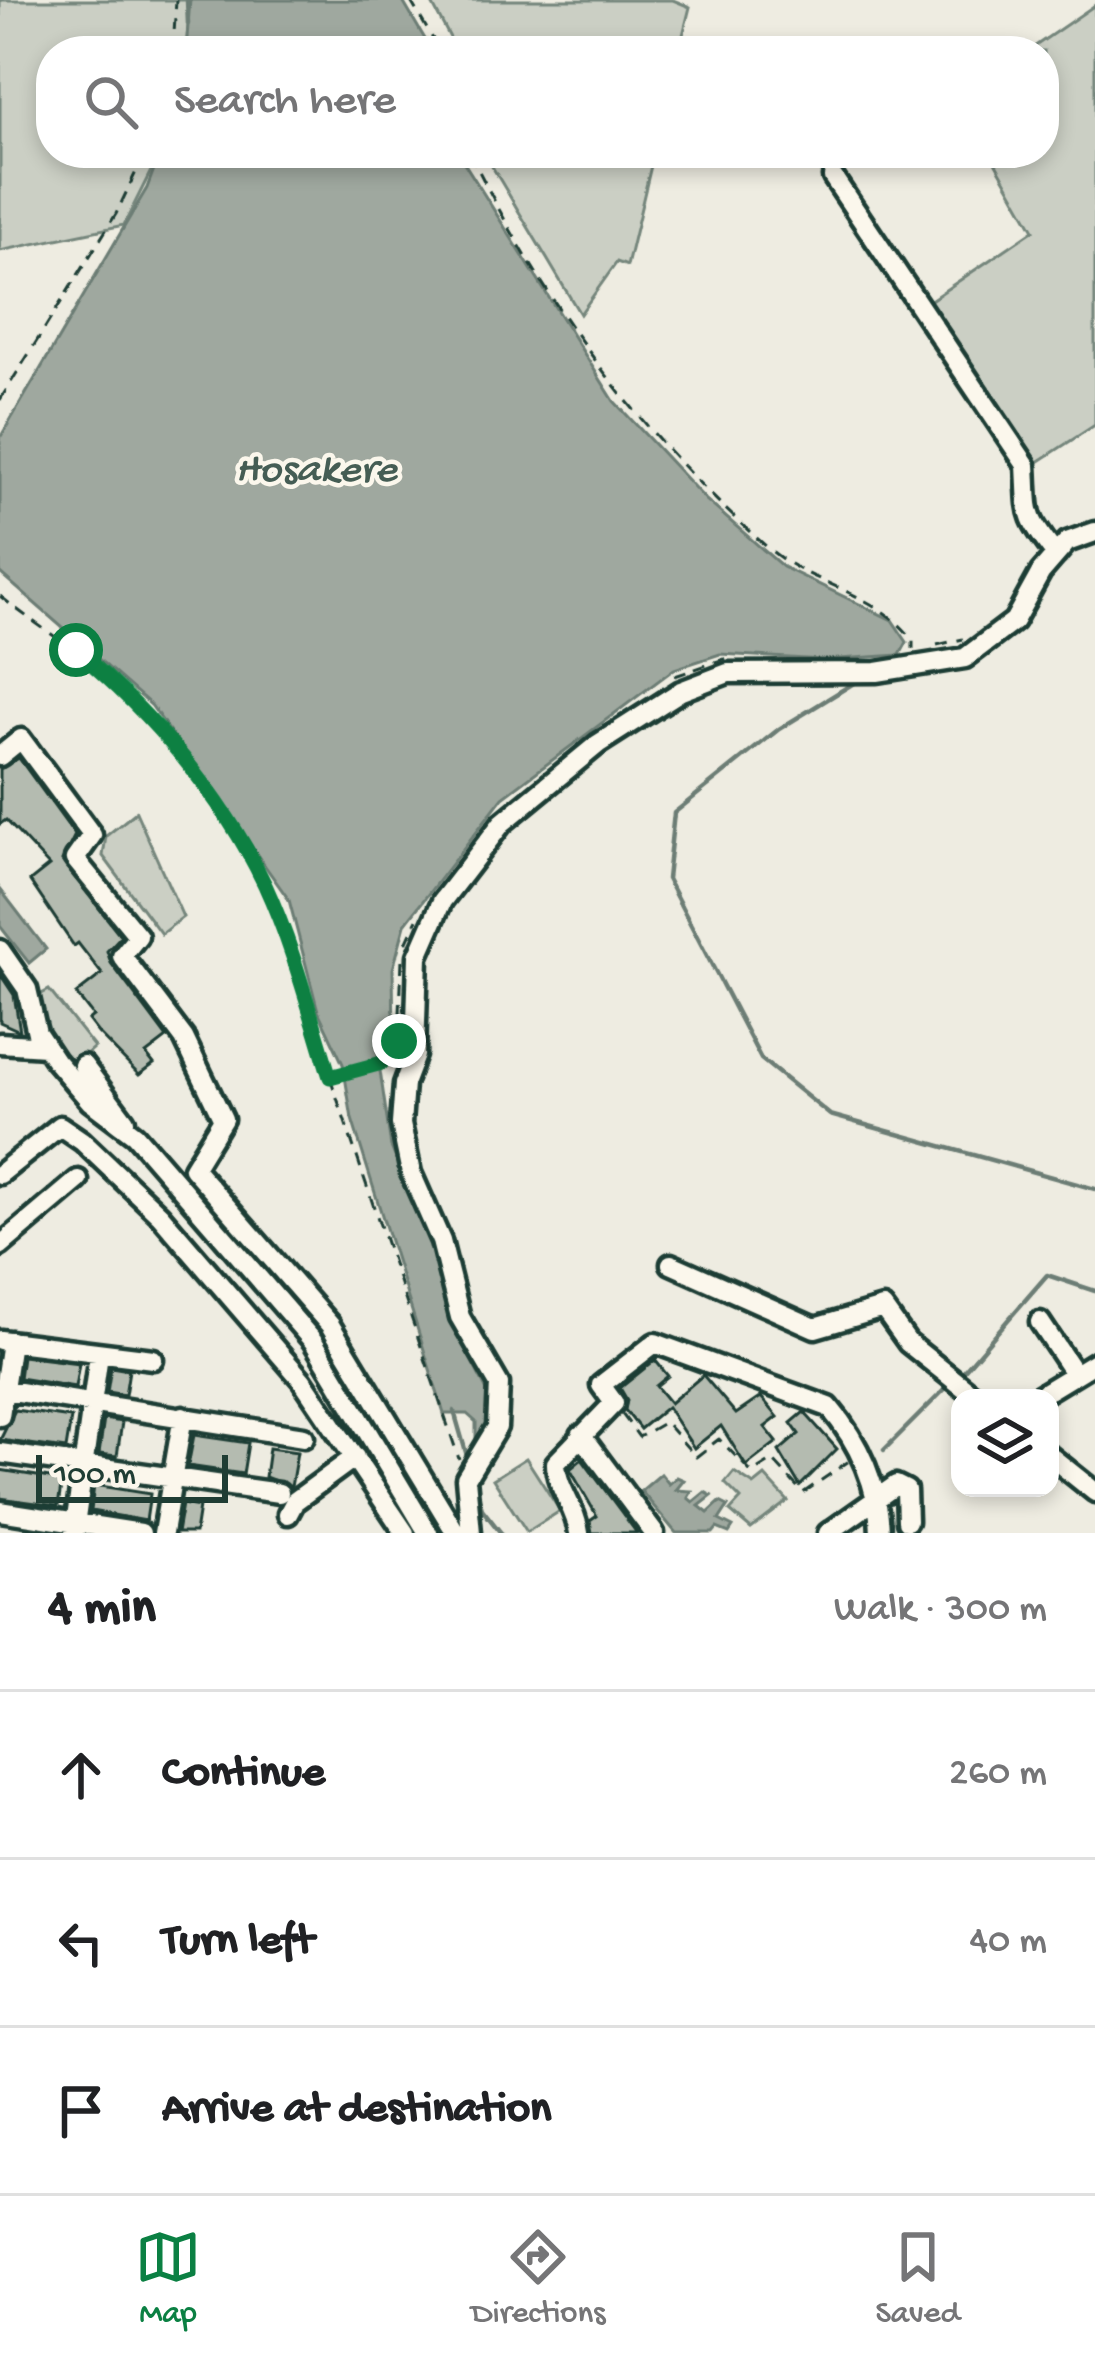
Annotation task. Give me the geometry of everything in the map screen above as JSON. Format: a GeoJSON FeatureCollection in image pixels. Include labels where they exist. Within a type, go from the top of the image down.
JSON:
{"type":"FeatureCollection","features":[{"type":"Feature","properties":{"kind":"street"},"geometry":{"type":"LineString","coordinates":[[833,177],[1026,465],[1024,504],[1031,523],[1056,555]]}},
{"type":"Feature","properties":{"kind":"street"},"geometry":{"type":"LineString","coordinates":[[471,1533],[466,1478],[497,1427],[499,1384],[460,1317],[441,1241],[411,1173],[400,1124],[404,1084],[415,1055],[418,956],[442,901],[502,823],[598,744],[681,691],[728,673],[877,672],[964,658],[1014,621],[1041,572],[1067,542],[1095,532]]}},
{"type":"Feature","properties":{"kind":"street"},"geometry":{"type":"LineString","coordinates":[[0,756],[21,739],[92,835],[75,859],[138,935],[122,956],[184,1038],[223,1119],[194,1168],[330,1324],[389,1420],[427,1518]]}},
{"type":"Feature","properties":{"kind":"street"},"geometry":{"type":"LineString","coordinates":[[0,950],[27,989],[37,1033],[45,1046],[90,1101],[135,1136]]}},
{"type":"Feature","properties":{"kind":"street"},"geometry":{"type":"LineString","coordinates":[[0,1043],[45,1046]]}},
{"type":"Feature","properties":{"kind":"street"},"geometry":{"type":"LineString","coordinates":[[83,1065],[135,1136],[313,1341],[427,1518],[456,1533]]}},
{"type":"Feature","properties":{"kind":"street"},"geometry":{"type":"LineString","coordinates":[[0,1174],[60,1126],[82,1141],[160,1215],[302,1380],[405,1533]]}},
{"type":"Feature","properties":{"kind":"street"},"geometry":{"type":"LineString","coordinates":[[0,1246],[78,1180]]}},
{"type":"Feature","properties":{"kind":"street"},"geometry":{"type":"LineString","coordinates":[[670,1264],[815,1328],[883,1308],[908,1343],[966,1389]]}},
{"type":"Feature","properties":{"kind":"street"},"geometry":{"type":"LineString","coordinates":[[1040,1322],[1074,1373]]}},
{"type":"Feature","properties":{"kind":"street"},"geometry":{"type":"LineString","coordinates":[[313,1341],[330,1324]]}},
{"type":"Feature","properties":{"kind":"street"},"geometry":{"type":"LineString","coordinates":[[0,1416],[6,1341],[153,1359]]}},
{"type":"Feature","properties":{"kind":"street"},"geometry":{"type":"LineString","coordinates":[[579,1533],[574,1506],[556,1478],[556,1463],[614,1403],[595,1377],[655,1343],[809,1395],[845,1425],[877,1497],[880,1533]]}},
{"type":"Feature","properties":{"kind":"street"},"geometry":{"type":"LineString","coordinates":[[75,1528],[99,1354]]}},
{"type":"Feature","properties":{"kind":"street"},"geometry":{"type":"LineString","coordinates":[[1050,1389],[1095,1362]]}},
{"type":"Feature","properties":{"kind":"street"},"geometry":{"type":"LineString","coordinates":[[2,1389],[304,1437]]}},
{"type":"Feature","properties":{"kind":"street"},"geometry":{"type":"LineString","coordinates":[[163,1533],[183,1416]]}},
{"type":"Feature","properties":{"kind":"street"},"geometry":{"type":"LineString","coordinates":[[368,1431],[389,1420]]}},
{"type":"Feature","properties":{"kind":"street"},"geometry":{"type":"LineString","coordinates":[[580,1435],[654,1533]]}},
{"type":"Feature","properties":{"kind":"street"},"geometry":{"type":"LineString","coordinates":[[0,1453],[279,1493]]}},
{"type":"Feature","properties":{"kind":"street"},"geometry":{"type":"LineString","coordinates":[[288,1514],[295,1501],[355,1457]]}},
{"type":"Feature","properties":{"kind":"street"},"geometry":{"type":"LineString","coordinates":[[1059,1463],[1095,1492]]}},
{"type":"Feature","properties":{"kind":"street"},"geometry":{"type":"LineString","coordinates":[[828,1533],[896,1485],[904,1488],[907,1520]]}},
{"type":"Feature","properties":{"kind":"street"},"geometry":{"type":"LineString","coordinates":[[0,1511],[75,1528],[141,1533]]}},
{"type":"Feature","properties":{"kind":"path"},"geometry":{"type":"LineString","coordinates":[[173,36],[176,0]]}},
{"type":"Feature","properties":{"kind":"path"},"geometry":{"type":"LineString","coordinates":[[410,0],[431,36]]}},
{"type":"Feature","properties":{"kind":"path"},"geometry":{"type":"LineString","coordinates":[[0,400],[116,214],[138,168]]}},
{"type":"Feature","properties":{"kind":"path"},"geometry":{"type":"LineString","coordinates":[[479,168],[597,365],[673,459],[780,558],[886,608],[913,640],[913,651]]}},
{"type":"Feature","properties":{"kind":"path"},"geometry":{"type":"LineString","coordinates":[[0,596],[131,696],[164,732],[248,854],[289,944],[466,1478]]}},
{"type":"Feature","properties":{"kind":"path"},"geometry":{"type":"LineString","coordinates":[[903,656],[967,638]]}},
{"type":"Feature","properties":{"kind":"path"},"geometry":{"type":"LineString","coordinates":[[670,679],[718,657],[736,658]]}},
{"type":"Feature","properties":{"kind":"path"},"geometry":{"type":"LineString","coordinates":[[330,1077],[382,1063],[399,1041],[399,967],[410,929],[422,912]]}},
{"type":"Feature","properties":{"kind":"path"},"geometry":{"type":"LineString","coordinates":[[614,1403],[639,1437],[665,1422],[696,1457],[719,1438],[752,1473],[773,1460],[803,1493],[859,1453]]}},
{"type":"Feature","properties":{"kind":"shaded area"},"geometry":{"type":"Polygon","coordinates":[[[0,0],[190,0],[187,36],[36,36],[36,168],[152,168],[124,225],[0,251],[0,0]]]}},
{"type":"Feature","properties":{"kind":"shaded area"},"geometry":{"type":"Polygon","coordinates":[[[430,0],[673,0],[690,7],[683,36],[449,36],[430,0]]]}},
{"type":"Feature","properties":{"kind":"shaded area"},"geometry":{"type":"Polygon","coordinates":[[[1095,5],[1095,425],[1032,466],[919,308],[1034,230],[999,168],[1059,168],[1059,36],[1050,36],[1095,5]]]}},
{"type":"Feature","properties":{"kind":"shaded area"},"geometry":{"type":"Polygon","coordinates":[[[493,168],[650,168],[627,266],[617,262],[580,314],[493,168]]]}},
{"type":"Feature","properties":{"kind":"shaded area"},"geometry":{"type":"Polygon","coordinates":[[[136,812],[183,917],[161,934],[103,856],[106,836],[136,812]]]}},
{"type":"Feature","properties":{"kind":"shaded area"},"geometry":{"type":"Polygon","coordinates":[[[49,990],[94,1047],[73,1066],[53,1042],[38,996],[49,990]]]}},
{"type":"Feature","properties":{"kind":"shaded area"},"geometry":{"type":"Polygon","coordinates":[[[526,1458],[560,1511],[527,1532],[493,1479],[526,1458]]]}},
{"type":"Feature","properties":{"kind":"shaded area"},"geometry":{"type":"Polygon","coordinates":[[[734,1472],[754,1485],[765,1476],[788,1501],[751,1529],[730,1511],[741,1499],[725,1483],[734,1472]]]}},
{"type":"Feature","properties":{"kind":"water"},"geometry":{"type":"Polygon","coordinates":[[[190,0],[402,0],[423,36],[187,36],[190,0]]]}},
{"type":"Feature","properties":{"kind":"water","name":"Hosakere"},"geometry":{"type":"Polygon","coordinates":[[[154,168],[467,168],[614,401],[706,500],[783,567],[892,620],[907,642],[900,655],[824,660],[720,654],[674,669],[503,797],[405,924],[393,969],[394,1038],[378,1057],[391,1147],[436,1253],[463,1345],[492,1400],[495,1424],[476,1447],[476,1422],[467,1414],[444,1414],[352,1119],[343,1064],[318,1011],[289,900],[151,705],[0,573],[0,438],[154,168]]]}},
{"type":"Feature","properties":{"kind":"water"},"geometry":{"type":"Polygon","coordinates":[[[0,889],[46,949],[29,963],[0,926],[0,889]]]}},
{"type":"Feature","properties":{"kind":"water"},"geometry":{"type":"Polygon","coordinates":[[[661,1474],[669,1484],[677,1477],[684,1480],[676,1490],[692,1491],[688,1498],[693,1502],[705,1492],[712,1496],[699,1506],[708,1513],[720,1502],[728,1506],[719,1520],[733,1527],[729,1533],[717,1528],[713,1533],[676,1533],[641,1491],[661,1474]]]}},
{"type":"Feature","properties":{"kind":"building"},"geometry":{"type":"Polygon","coordinates":[[[19,758],[75,835],[62,861],[121,936],[107,951],[111,963],[167,1038],[146,1054],[154,1064],[139,1075],[98,1033],[88,1020],[93,1016],[76,994],[102,974],[78,943],[74,946],[30,881],[49,866],[6,820],[0,824],[0,769],[19,758]]]}},
{"type":"Feature","properties":{"kind":"building"},"geometry":{"type":"Polygon","coordinates":[[[0,974],[14,995],[20,1031],[0,1022],[0,974]]]}},
{"type":"Feature","properties":{"kind":"building"},"geometry":{"type":"Polygon","coordinates":[[[22,1356],[79,1363],[75,1387],[19,1378],[22,1356]]]}},
{"type":"Feature","properties":{"kind":"building"},"geometry":{"type":"Polygon","coordinates":[[[655,1360],[668,1376],[656,1386],[670,1403],[703,1375],[736,1414],[761,1397],[778,1417],[765,1427],[777,1442],[746,1466],[721,1426],[694,1448],[667,1407],[640,1429],[625,1410],[627,1400],[620,1388],[655,1360]]]}},
{"type":"Feature","properties":{"kind":"building"},"geometry":{"type":"Polygon","coordinates":[[[111,1367],[129,1370],[125,1395],[107,1392],[111,1367]]]}},
{"type":"Feature","properties":{"kind":"building"},"geometry":{"type":"Polygon","coordinates":[[[15,1410],[71,1418],[66,1449],[0,1440],[15,1410]]]}},
{"type":"Feature","properties":{"kind":"building"},"geometry":{"type":"Polygon","coordinates":[[[804,1412],[837,1449],[800,1486],[779,1451],[799,1434],[791,1423],[804,1412]]]}},
{"type":"Feature","properties":{"kind":"building"},"geometry":{"type":"Polygon","coordinates":[[[104,1419],[122,1422],[117,1456],[99,1454],[104,1419]]]}},
{"type":"Feature","properties":{"kind":"building"},"geometry":{"type":"Polygon","coordinates":[[[194,1435],[248,1443],[243,1474],[188,1466],[194,1435]]]}},
{"type":"Feature","properties":{"kind":"building"},"geometry":{"type":"Polygon","coordinates":[[[269,1448],[297,1452],[291,1487],[265,1477],[269,1448]]]}},
{"type":"Feature","properties":{"kind":"building"},"geometry":{"type":"Polygon","coordinates":[[[582,1459],[637,1533],[592,1533],[590,1521],[597,1516],[570,1469],[582,1459]]]}},
{"type":"Feature","properties":{"kind":"building"},"geometry":{"type":"Polygon","coordinates":[[[0,1470],[62,1480],[58,1506],[0,1498],[0,1470]]]}},
{"type":"Feature","properties":{"kind":"building"},"geometry":{"type":"Polygon","coordinates":[[[94,1485],[150,1494],[146,1521],[91,1511],[94,1485]]]}},
{"type":"Feature","properties":{"kind":"building"},"geometry":{"type":"Polygon","coordinates":[[[182,1504],[199,1507],[195,1533],[177,1533],[182,1504]]]}},
{"type":"Feature","properties":{"kind":"waterway"},"geometry":{"type":"LineString","coordinates":[[187,0],[188,24]]}},
{"type":"Feature","properties":{"kind":"waterway"},"geometry":{"type":"LineString","coordinates":[[862,678],[779,729],[674,813],[667,879],[761,1059],[830,1115],[1095,1189]]}},
{"type":"Feature","properties":{"kind":"waterway"},"geometry":{"type":"LineString","coordinates":[[961,1374],[1047,1275],[1095,1291]]}},
{"type":"Feature","properties":{"kind":"waterway"},"geometry":{"type":"LineString","coordinates":[[884,1450],[948,1386]]}},
{"type":"Feature","properties":{"kind":"waterway"},"geometry":{"type":"LineString","coordinates":[[454,1411],[469,1463]]}},
{"type":"Feature","properties":{"kind":"waterway"},"geometry":{"type":"LineString","coordinates":[[475,1485],[482,1509],[501,1533]]}},
{"type":"Feature","properties":{"kind":"route"},"geometry":{"type":"LineString","coordinates":[[76,650],[131,696],[164,732],[248,854],[289,944],[330,1077],[382,1063],[399,1041]]}}]}
